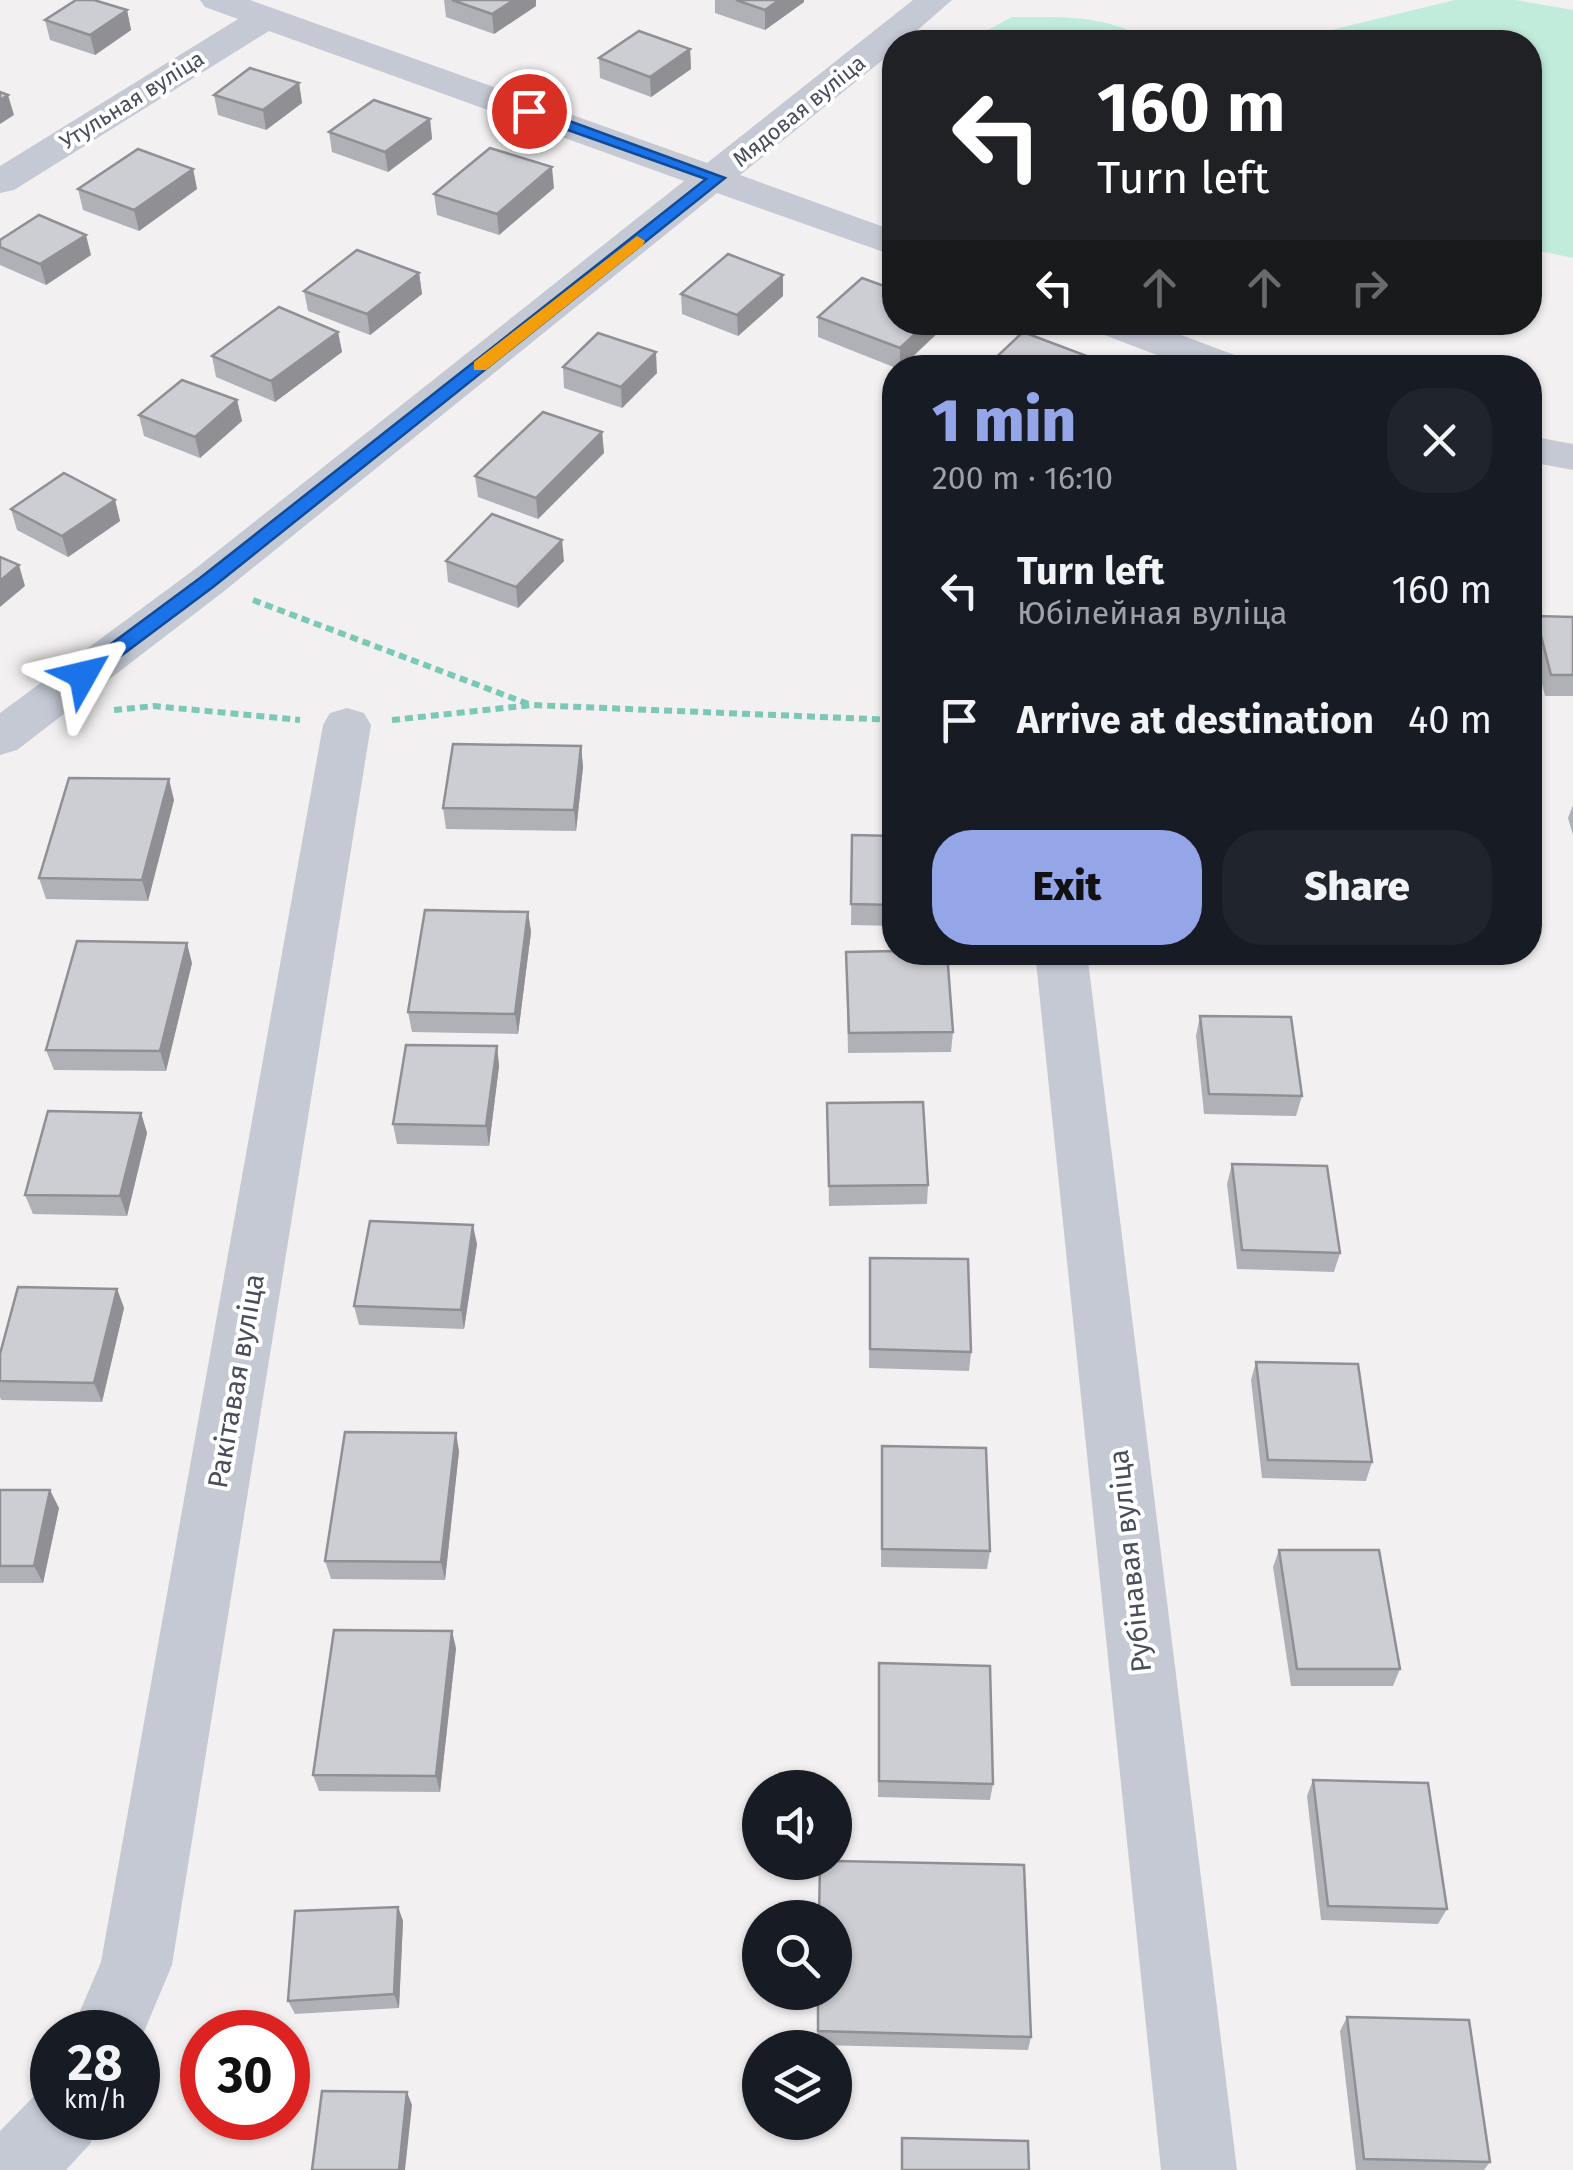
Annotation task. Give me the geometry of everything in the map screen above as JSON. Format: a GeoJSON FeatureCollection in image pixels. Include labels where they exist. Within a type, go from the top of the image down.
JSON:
{"type":"FeatureCollection","features":[{"type":"Feature","properties":{"kind":"street"},"geometry":{"type":"LineString","coordinates":[[217,0],[882,239]]}},
{"type":"Feature","properties":{"kind":"street","name":"Мядовая вуліца"},"geometry":{"type":"LineString","coordinates":[[898,30],[935,0]]}},
{"type":"Feature","properties":{"kind":"street","name":"Утульная вуліца"},"geometry":{"type":"LineString","coordinates":[[0,182],[265,18]]}},
{"type":"Feature","properties":{"kind":"street","name":"Мядовая вуліца"},"geometry":{"type":"LineString","coordinates":[[11,729],[206,582],[882,43]]}},
{"type":"Feature","properties":{"kind":"street"},"geometry":{"type":"LineString","coordinates":[[1142,335],[1196,355]]}},
{"type":"Feature","properties":{"kind":"street"},"geometry":{"type":"LineString","coordinates":[[1542,451],[1573,458]]}},
{"type":"Feature","properties":{"kind":"street","name":"Ракітавая вуліца"},"geometry":{"type":"LineString","coordinates":[[116,2010],[136,1965],[348,725]]}},
{"type":"Feature","properties":{"kind":"street","name":"Рубінавая вуліца"},"geometry":{"type":"LineString","coordinates":[[1062,965],[1199,2170]]}},
{"type":"Feature","properties":{"kind":"street"},"geometry":{"type":"LineString","coordinates":[[14,2170],[43,2140]]}},
{"type":"Feature","properties":{"kind":"path"},"geometry":{"type":"LineString","coordinates":[[206,582],[532,705]]}},
{"type":"Feature","properties":{"kind":"path"},"geometry":{"type":"LineString","coordinates":[[11,729],[154,706],[348,725],[532,705],[882,719]]}},
{"type":"Feature","properties":{"kind":"green space"},"geometry":{"type":"Polygon","coordinates":[[[1455,0],[1516,0],[1573,10],[1573,258],[1542,252],[1542,30],[1335,29],[1455,0]]]}},
{"type":"Feature","properties":{"kind":"green space"},"geometry":{"type":"Polygon","coordinates":[[[1012,17],[1067,18],[1128,30],[988,30],[1012,17]]]}},
{"type":"Feature","properties":{"kind":"building"},"geometry":{"type":"Polygon","coordinates":[[[76,0],[94,0],[127,10],[90,35],[45,20],[76,0]]]}},
{"type":"Feature","properties":{"kind":"building"},"geometry":{"type":"Polygon","coordinates":[[[452,0],[514,0],[492,14],[452,0]]]}},
{"type":"Feature","properties":{"kind":"building"},"geometry":{"type":"Polygon","coordinates":[[[736,0],[779,0],[765,10],[736,0]]]}},
{"type":"Feature","properties":{"kind":"building"},"geometry":{"type":"Polygon","coordinates":[[[639,31],[690,49],[650,77],[599,58],[639,31]]]}},
{"type":"Feature","properties":{"kind":"building"},"geometry":{"type":"Polygon","coordinates":[[[250,68],[299,83],[263,110],[214,95],[250,68]]]}},
{"type":"Feature","properties":{"kind":"building"},"geometry":{"type":"Polygon","coordinates":[[[374,100],[430,119],[385,152],[329,132],[374,100]]]}},
{"type":"Feature","properties":{"kind":"building"},"geometry":{"type":"Polygon","coordinates":[[[490,148],[552,167],[497,214],[434,194],[490,148]]]}},
{"type":"Feature","properties":{"kind":"building"},"geometry":{"type":"Polygon","coordinates":[[[138,149],[193,169],[134,210],[78,189],[138,149]]]}},
{"type":"Feature","properties":{"kind":"building"},"geometry":{"type":"Polygon","coordinates":[[[39,215],[86,235],[40,264],[0,247],[0,240],[39,215]]]}},
{"type":"Feature","properties":{"kind":"building"},"geometry":{"type":"Polygon","coordinates":[[[357,250],[419,273],[367,314],[304,291],[357,250]]]}},
{"type":"Feature","properties":{"kind":"building"},"geometry":{"type":"Polygon","coordinates":[[[728,254],[783,275],[737,315],[681,294],[728,254]]]}},
{"type":"Feature","properties":{"kind":"building"},"geometry":{"type":"Polygon","coordinates":[[[862,278],[882,285],[882,335],[914,335],[900,348],[818,317],[862,278]]]}},
{"type":"Feature","properties":{"kind":"building"},"geometry":{"type":"Polygon","coordinates":[[[279,307],[338,332],[271,381],[212,356],[279,307]]]}},
{"type":"Feature","properties":{"kind":"building"},"geometry":{"type":"Polygon","coordinates":[[[598,333],[656,352],[621,387],[563,367],[598,333]]]}},
{"type":"Feature","properties":{"kind":"building"},"geometry":{"type":"Polygon","coordinates":[[[1020,335],[1031,335],[1084,355],[999,355],[1020,335]]]}},
{"type":"Feature","properties":{"kind":"building"},"geometry":{"type":"Polygon","coordinates":[[[182,380],[237,400],[195,437],[139,415],[182,380]]]}},
{"type":"Feature","properties":{"kind":"building"},"geometry":{"type":"Polygon","coordinates":[[[543,412],[602,432],[536,498],[475,476],[543,412]]]}},
{"type":"Feature","properties":{"kind":"building"},"geometry":{"type":"Polygon","coordinates":[[[64,473],[115,500],[62,536],[11,509],[64,473]]]}},
{"type":"Feature","properties":{"kind":"building"},"geometry":{"type":"Polygon","coordinates":[[[492,514],[562,540],[516,587],[446,561],[492,514]]]}},
{"type":"Feature","properties":{"kind":"building"},"geometry":{"type":"Polygon","coordinates":[[[0,557],[19,565],[0,581],[0,557]]]}},
{"type":"Feature","properties":{"kind":"building"},"geometry":{"type":"Polygon","coordinates":[[[1542,616],[1573,617],[1573,675],[1551,675],[1542,640],[1542,616]]]}},
{"type":"Feature","properties":{"kind":"building"},"geometry":{"type":"Polygon","coordinates":[[[453,744],[581,746],[574,810],[443,808],[453,744]]]}},
{"type":"Feature","properties":{"kind":"building"},"geometry":{"type":"Polygon","coordinates":[[[69,778],[169,779],[142,880],[39,878],[69,778]]]}},
{"type":"Feature","properties":{"kind":"building"},"geometry":{"type":"Polygon","coordinates":[[[852,835],[882,836],[882,905],[851,904],[852,835]]]}},
{"type":"Feature","properties":{"kind":"building"},"geometry":{"type":"Polygon","coordinates":[[[425,910],[528,912],[515,1014],[408,1012],[425,910]]]}},
{"type":"Feature","properties":{"kind":"building"},"geometry":{"type":"Polygon","coordinates":[[[77,941],[187,943],[160,1051],[46,1050],[77,941]]]}},
{"type":"Feature","properties":{"kind":"building"},"geometry":{"type":"Polygon","coordinates":[[[882,951],[882,965],[948,965],[953,1032],[849,1033],[846,952],[882,951]]]}},
{"type":"Feature","properties":{"kind":"building"},"geometry":{"type":"Polygon","coordinates":[[[1200,1016],[1291,1017],[1302,1096],[1209,1094],[1200,1016]]]}},
{"type":"Feature","properties":{"kind":"building"},"geometry":{"type":"Polygon","coordinates":[[[406,1045],[497,1046],[486,1126],[393,1124],[406,1045]]]}},
{"type":"Feature","properties":{"kind":"building"},"geometry":{"type":"Polygon","coordinates":[[[923,1102],[928,1185],[829,1186],[827,1103],[923,1102]]]}},
{"type":"Feature","properties":{"kind":"building"},"geometry":{"type":"Polygon","coordinates":[[[48,1111],[141,1113],[120,1196],[25,1195],[48,1111]]]}},
{"type":"Feature","properties":{"kind":"building"},"geometry":{"type":"Polygon","coordinates":[[[1232,1164],[1327,1166],[1340,1253],[1242,1250],[1232,1164]]]}},
{"type":"Feature","properties":{"kind":"building"},"geometry":{"type":"Polygon","coordinates":[[[370,1221],[473,1225],[461,1310],[354,1306],[370,1221]]]}},
{"type":"Feature","properties":{"kind":"building"},"geometry":{"type":"Polygon","coordinates":[[[870,1258],[968,1259],[971,1352],[870,1349],[870,1258]]]}},
{"type":"Feature","properties":{"kind":"building"},"geometry":{"type":"Polygon","coordinates":[[[18,1287],[117,1289],[94,1383],[0,1381],[0,1354],[18,1287]]]}},
{"type":"Feature","properties":{"kind":"building"},"geometry":{"type":"Polygon","coordinates":[[[1256,1362],[1358,1364],[1372,1462],[1268,1460],[1256,1362]]]}},
{"type":"Feature","properties":{"kind":"building"},"geometry":{"type":"Polygon","coordinates":[[[345,1432],[456,1433],[441,1562],[325,1561],[345,1432]]]}},
{"type":"Feature","properties":{"kind":"building"},"geometry":{"type":"Polygon","coordinates":[[[882,1446],[986,1448],[990,1551],[882,1549],[882,1446]]]}},
{"type":"Feature","properties":{"kind":"building"},"geometry":{"type":"Polygon","coordinates":[[[0,1490],[50,1490],[34,1566],[0,1566],[0,1490]]]}},
{"type":"Feature","properties":{"kind":"building"},"geometry":{"type":"Polygon","coordinates":[[[1279,1550],[1379,1550],[1400,1669],[1297,1669],[1279,1550]]]}},
{"type":"Feature","properties":{"kind":"building"},"geometry":{"type":"Polygon","coordinates":[[[334,1630],[452,1631],[436,1776],[313,1775],[334,1630]]]}},
{"type":"Feature","properties":{"kind":"building"},"geometry":{"type":"Polygon","coordinates":[[[879,1663],[990,1666],[993,1784],[879,1781],[879,1663]]]}},
{"type":"Feature","properties":{"kind":"building"},"geometry":{"type":"Polygon","coordinates":[[[1313,1780],[1428,1783],[1447,1909],[1328,1906],[1313,1780]]]}},
{"type":"Feature","properties":{"kind":"building"},"geometry":{"type":"Polygon","coordinates":[[[852,1861],[1024,1865],[1031,2037],[818,2030],[818,2010],[852,2010],[852,1900],[819,1900],[820,1880],[852,1880],[852,1861]]]}},
{"type":"Feature","properties":{"kind":"building"},"geometry":{"type":"Polygon","coordinates":[[[398,1907],[394,1994],[288,2001],[295,1911],[398,1907]]]}},
{"type":"Feature","properties":{"kind":"building"},"geometry":{"type":"Polygon","coordinates":[[[1347,2017],[1469,2020],[1490,2162],[1364,2159],[1347,2017]]]}},
{"type":"Feature","properties":{"kind":"building"},"geometry":{"type":"Polygon","coordinates":[[[322,2091],[407,2092],[399,2170],[312,2170],[322,2091]]]}},
{"type":"Feature","properties":{"kind":"building"},"geometry":{"type":"Polygon","coordinates":[[[902,2138],[1028,2141],[1029,2170],[902,2170],[902,2138]]]}},
{"type":"Feature","properties":{"kind":"slow traffic"},"geometry":{"type":"LineString","coordinates":[[480,366],[637,241]]}},
{"type":"Feature","properties":{"kind":"route"},"geometry":{"type":"LineString","coordinates":[[83,675],[717,178],[529,111]]}}]}
